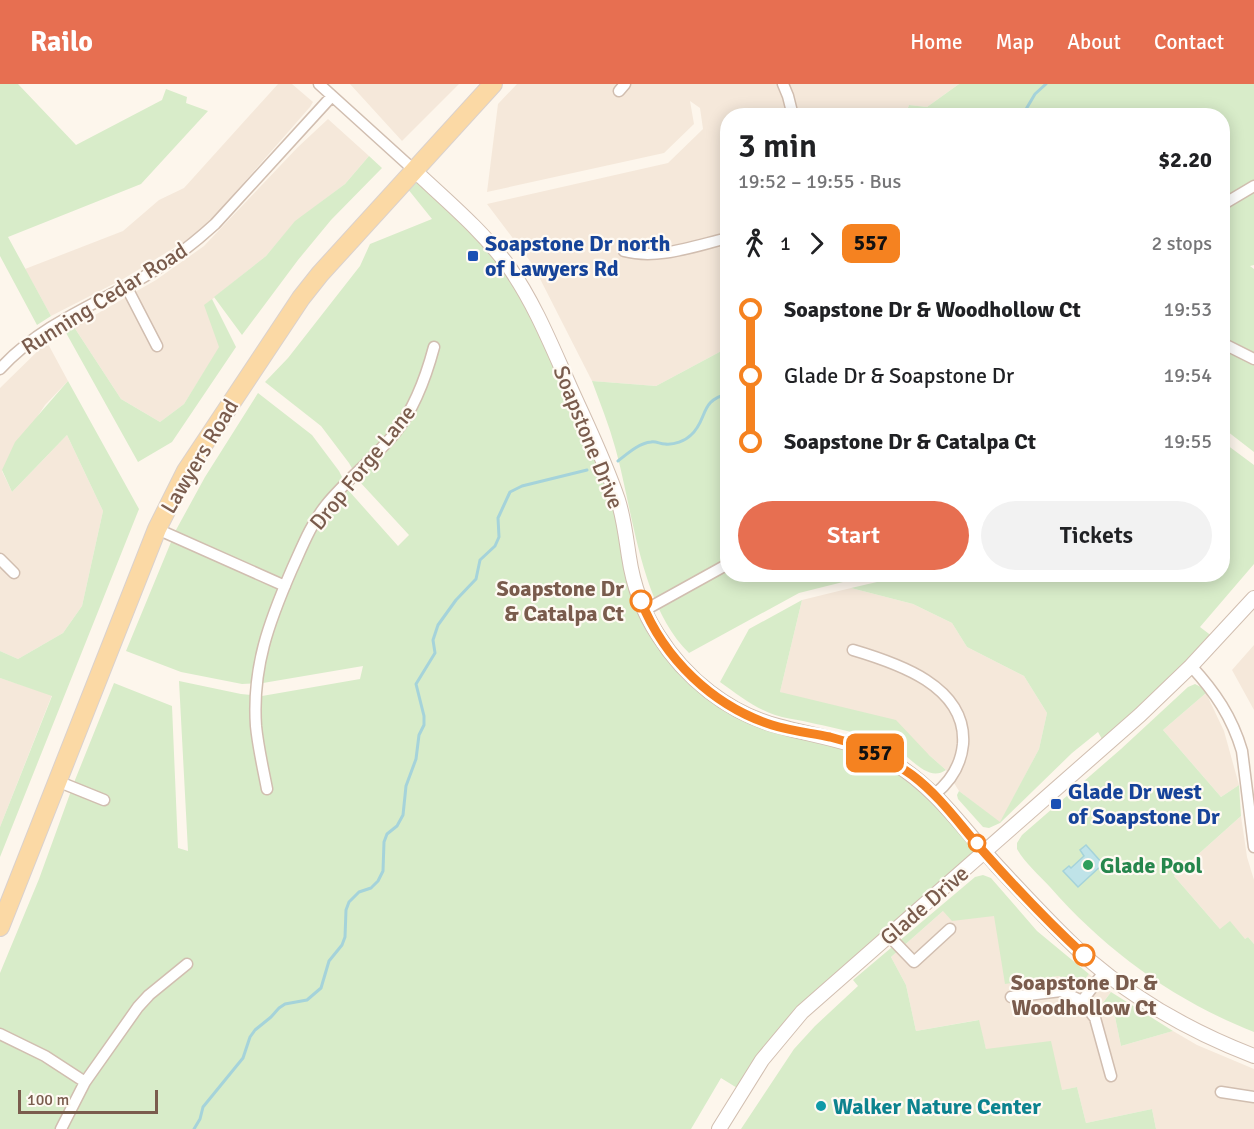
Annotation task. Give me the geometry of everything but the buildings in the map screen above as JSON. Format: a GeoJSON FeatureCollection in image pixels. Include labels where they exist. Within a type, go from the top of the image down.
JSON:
{"type":"FeatureCollection","features":[{"type":"Feature","properties":{"kind":"main road","name":"Lawyers Road"},"geometry":{"type":"LineString","coordinates":[[0,927],[157,529],[186,471],[301,298],[320,274],[493,84]]}},
{"type":"Feature","properties":{"kind":"street","name":"Soapstone Drive"},"geometry":{"type":"LineString","coordinates":[[319,84],[468,221],[508,267],[537,314],[609,475],[619,505],[629,561],[645,610],[660,638],[698,683],[742,713],[773,725],[865,748],[895,763],[935,794],[1060,933],[1104,972],[1182,1024],[1254,1056]]}},
{"type":"Feature","properties":{"kind":"street"},"geometry":{"type":"LineString","coordinates":[[783,84],[791,108]]}},
{"type":"Feature","properties":{"kind":"street","name":"Running Cedar Road"},"geometry":{"type":"LineString","coordinates":[[0,369],[24,345],[176,256],[215,224],[332,96]]}},
{"type":"Feature","properties":{"kind":"street"},"geometry":{"type":"LineString","coordinates":[[1230,200],[1254,186]]}},
{"type":"Feature","properties":{"kind":"street"},"geometry":{"type":"LineString","coordinates":[[624,251],[657,254],[720,240]]}},
{"type":"Feature","properties":{"kind":"street"},"geometry":{"type":"LineString","coordinates":[[126,286],[157,346]]}},
{"type":"Feature","properties":{"kind":"street","name":"Drop Forge Lane"},"geometry":{"type":"LineString","coordinates":[[267,789],[256,727],[257,678],[266,632],[310,530],[320,513],[394,435],[405,420],[422,386],[434,347]]}},
{"type":"Feature","properties":{"kind":"street"},"geometry":{"type":"LineString","coordinates":[[1230,347],[1254,359]]}},
{"type":"Feature","properties":{"kind":"street"},"geometry":{"type":"LineString","coordinates":[[157,529],[285,586]]}},
{"type":"Feature","properties":{"kind":"street"},"geometry":{"type":"LineString","coordinates":[[0,559],[14,573]]}},
{"type":"Feature","properties":{"kind":"street"},"geometry":{"type":"LineString","coordinates":[[645,610],[720,568]]}},
{"type":"Feature","properties":{"kind":"street","name":"Glade Drive"},"geometry":{"type":"LineString","coordinates":[[719,1129],[762,1060],[789,1026],[819,996],[1140,715],[1191,666],[1254,598]]}},
{"type":"Feature","properties":{"kind":"street"},"geometry":{"type":"LineString","coordinates":[[853,650],[886,660],[913,672],[938,688],[954,706],[962,728],[962,753],[952,776],[935,794]]}},
{"type":"Feature","properties":{"kind":"street"},"geometry":{"type":"LineString","coordinates":[[1191,666],[1221,702],[1238,736],[1242,751],[1253,841]]}},
{"type":"Feature","properties":{"kind":"street"},"geometry":{"type":"LineString","coordinates":[[57,781],[104,800]]}},
{"type":"Feature","properties":{"kind":"street"},"geometry":{"type":"LineString","coordinates":[[889,936],[914,962],[950,929]]}},
{"type":"Feature","properties":{"kind":"street"},"geometry":{"type":"LineString","coordinates":[[61,1129],[85,1082],[138,1007],[187,964]]}},
{"type":"Feature","properties":{"kind":"street"},"geometry":{"type":"LineString","coordinates":[[1082,1001],[1104,972]]}},
{"type":"Feature","properties":{"kind":"street"},"geometry":{"type":"LineString","coordinates":[[1011,997],[1061,992],[1082,1001],[1095,1018],[1111,1076]]}},
{"type":"Feature","properties":{"kind":"street"},"geometry":{"type":"LineString","coordinates":[[0,1034],[45,1056],[85,1082]]}},
{"type":"Feature","properties":{"kind":"street"},"geometry":{"type":"LineString","coordinates":[[1221,1092],[1254,1097]]}},
{"type":"Feature","properties":{"kind":"shaded area"},"geometry":{"type":"Polygon","coordinates":[[[278,84],[292,84],[313,102],[211,220],[187,240],[123,279],[51,316],[25,269],[123,231],[159,200],[184,188],[278,84]]]}},
{"type":"Feature","properties":{"kind":"shaded area"},"geometry":{"type":"Polygon","coordinates":[[[350,84],[459,84],[402,141],[350,84]]]}},
{"type":"Feature","properties":{"kind":"shaded area"},"geometry":{"type":"Polygon","coordinates":[[[517,84],[959,84],[927,107],[909,105],[908,108],[720,108],[720,352],[656,386],[592,381],[533,265],[487,204],[668,163],[703,129],[700,108],[690,101],[694,124],[664,153],[487,192],[498,104],[517,84]]]}},
{"type":"Feature","properties":{"kind":"shaded area"},"geometry":{"type":"Polygon","coordinates":[[[328,119],[369,156],[345,184],[296,221],[266,256],[205,305],[220,347],[184,404],[160,422],[121,399],[74,327],[156,280],[204,246],[298,147],[328,119]]]}},
{"type":"Feature","properties":{"kind":"shaded area"},"geometry":{"type":"Polygon","coordinates":[[[47,342],[68,381],[45,405],[2,471],[12,492],[67,435],[103,511],[82,606],[63,633],[18,659],[0,651],[0,388],[47,342]]]}},
{"type":"Feature","properties":{"kind":"shaded area"},"geometry":{"type":"Polygon","coordinates":[[[851,588],[913,604],[952,623],[967,647],[1024,676],[1047,713],[1039,749],[1000,823],[959,791],[946,770],[929,755],[780,692],[802,600],[851,588]]]}},
{"type":"Feature","properties":{"kind":"shaded area"},"geometry":{"type":"Polygon","coordinates":[[[1254,645],[1254,710],[1232,670],[1254,645]]]}},
{"type":"Feature","properties":{"kind":"shaded area"},"geometry":{"type":"Polygon","coordinates":[[[0,678],[52,695],[0,827],[0,678]]]}},
{"type":"Feature","properties":{"kind":"shaded area"},"geometry":{"type":"Polygon","coordinates":[[[1206,693],[1224,731],[1239,785],[1221,797],[1163,730],[1206,693]]]}},
{"type":"Feature","properties":{"kind":"shaded area"},"geometry":{"type":"Polygon","coordinates":[[[1241,816],[1247,857],[1254,880],[1254,944],[1248,937],[1245,939],[1220,929],[1174,876],[1241,816]]]}},
{"type":"Feature","properties":{"kind":"shaded area"},"geometry":{"type":"Polygon","coordinates":[[[943,911],[981,917],[994,915],[1047,977],[1059,976],[1079,986],[1089,974],[1111,992],[1102,1004],[1115,1017],[1121,1046],[1173,1031],[1197,1045],[1254,1069],[1254,1129],[1156,1129],[1152,1109],[1086,1123],[1077,1087],[1062,1090],[986,1049],[978,1020],[916,1031],[906,985],[891,957],[943,911]]]}},
{"type":"Feature","properties":{"kind":"green space"},"geometry":{"type":"Polygon","coordinates":[[[0,84],[18,84],[76,145],[162,100],[166,89],[187,97],[186,103],[208,111],[141,184],[8,237],[51,316],[37,325],[0,256],[0,84]]]}},
{"type":"Feature","properties":{"kind":"green space"},"geometry":{"type":"Polygon","coordinates":[[[959,84],[1254,84],[1254,265],[1250,266],[1254,269],[1254,452],[1230,433],[1230,108],[908,108],[909,105],[927,107],[959,84]]]}},
{"type":"Feature","properties":{"kind":"green space"},"geometry":{"type":"Polygon","coordinates":[[[369,156],[382,168],[331,220],[242,335],[214,297],[266,256],[295,221],[345,184],[369,156]]]}},
{"type":"Feature","properties":{"kind":"green space"},"geometry":{"type":"Polygon","coordinates":[[[415,171],[508,267],[601,456],[652,626],[725,703],[895,763],[985,852],[819,996],[742,1091],[721,1078],[691,1129],[0,1129],[0,973],[39,879],[114,683],[172,706],[178,848],[188,851],[179,681],[262,696],[360,679],[363,666],[263,683],[242,684],[181,672],[126,651],[176,530],[205,477],[258,393],[312,435],[339,471],[349,491],[398,546],[409,535],[359,481],[349,463],[321,426],[265,382],[288,358],[360,266],[370,244],[432,219],[403,183],[415,171]]]}},
{"type":"Feature","properties":{"kind":"green space"},"geometry":{"type":"Polygon","coordinates":[[[212,299],[236,347],[172,442],[138,462],[65,331],[74,327],[121,399],[160,422],[184,404],[219,347],[204,305],[212,299]]]}},
{"type":"Feature","properties":{"kind":"green space"},"geometry":{"type":"Polygon","coordinates":[[[720,352],[720,582],[843,582],[799,593],[689,653],[672,633],[649,583],[640,556],[615,447],[592,381],[656,386],[720,352]]]}},
{"type":"Feature","properties":{"kind":"green space"},"geometry":{"type":"Polygon","coordinates":[[[68,381],[139,509],[0,857],[0,827],[52,696],[0,678],[0,651],[18,659],[63,633],[82,606],[103,511],[67,435],[12,492],[2,470],[15,442],[68,381]]]}},
{"type":"Feature","properties":{"kind":"green space"},"geometry":{"type":"Polygon","coordinates":[[[1230,447],[1254,465],[1254,564],[1200,627],[1217,640],[1106,746],[1098,732],[1072,753],[1000,823],[989,828],[983,827],[958,799],[959,791],[1000,822],[1039,749],[1047,713],[1024,676],[967,647],[952,623],[913,604],[851,588],[877,582],[1230,582],[1230,447]]]}},
{"type":"Feature","properties":{"kind":"green space"},"geometry":{"type":"Polygon","coordinates":[[[802,600],[780,692],[896,720],[946,770],[940,773],[929,772],[891,747],[867,737],[768,712],[747,701],[720,682],[749,629],[802,600]]]}},
{"type":"Feature","properties":{"kind":"green space"},"geometry":{"type":"Polygon","coordinates":[[[1195,684],[1206,693],[1163,730],[1221,797],[1239,785],[1241,816],[1174,876],[1220,929],[1230,921],[1245,939],[1248,937],[1254,944],[1254,1032],[1197,1005],[1143,972],[1118,953],[1072,910],[1028,864],[1017,849],[1017,843],[1022,835],[1188,687],[1195,684]]]}},
{"type":"Feature","properties":{"kind":"green space"},"geometry":{"type":"Polygon","coordinates":[[[983,875],[991,878],[1037,931],[1089,974],[1079,986],[1059,976],[1005,984],[994,916],[952,921],[943,911],[891,957],[906,985],[916,1031],[979,1020],[986,1049],[1051,1041],[1062,1090],[1077,1087],[1086,1123],[1152,1109],[1156,1129],[741,1129],[794,1049],[858,986],[853,980],[975,877],[983,875]]]}},
{"type":"Feature","properties":{"kind":"green space"},"geometry":{"type":"Polygon","coordinates":[[[1111,992],[1173,1031],[1121,1046],[1115,1017],[1102,1004],[1111,992]]]}},
{"type":"Feature","properties":{"kind":"water","name":"Glade Pool"},"geometry":{"type":"Polygon","coordinates":[[[1086,845],[1103,864],[1078,887],[1063,871],[1069,866],[1071,868],[1084,856],[1080,850],[1086,845]]]}},
{"type":"Feature","properties":{"kind":"waterway"},"geometry":{"type":"LineString","coordinates":[[1027,108],[1035,94],[1046,84]]}},
{"type":"Feature","properties":{"kind":"waterway"},"geometry":{"type":"LineString","coordinates":[[618,461],[642,444],[653,442],[672,444],[686,439],[696,429],[712,401],[720,397]]}},
{"type":"Feature","properties":{"kind":"waterway"},"geometry":{"type":"LineString","coordinates":[[194,1129],[203,1107],[243,1058],[250,1037],[255,1030],[285,1004],[307,1000],[321,988],[329,961],[342,945],[345,937],[346,910],[349,902],[359,892],[371,888],[383,871],[384,842],[387,834],[397,826],[403,815],[406,786],[416,759],[419,735],[424,725],[416,684],[435,653],[433,640],[438,625],[456,600],[476,579],[480,560],[495,546],[499,537],[498,518],[510,492],[522,486],[587,470]]}},
{"type":"Feature","properties":{"kind":"bus line","name":"557"},"geometry":{"type":"LineString","coordinates":[[641,601],[652,626],[674,658],[698,683],[725,703],[742,713],[773,725],[865,748],[895,763],[914,776],[935,794],[1037,910],[1084,955]]}},
{"type":"Feature","properties":{"kind":"place","name":"Soapstone Dr north of Lawyers Rd"},"geometry":{"type":"Point","coordinates":[473,256]}},
{"type":"Feature","properties":{"kind":"place","name":"Soapstone Dr & Catalpa Ct"},"geometry":{"type":"Point","coordinates":[641,601]}},
{"type":"Feature","properties":{"kind":"place","name":"Glade Dr west of Soapstone Dr"},"geometry":{"type":"Point","coordinates":[1056,804]}},
{"type":"Feature","properties":{"kind":"place","name":"Glade Pool"},"geometry":{"type":"Point","coordinates":[1088,865]}},
{"type":"Feature","properties":{"kind":"place","name":"Soapstone Dr & Woodhollow Ct"},"geometry":{"type":"Point","coordinates":[1084,955]}},
{"type":"Feature","properties":{"kind":"place","name":"Walker Nature Center"},"geometry":{"type":"Point","coordinates":[821,1106]}}]}
